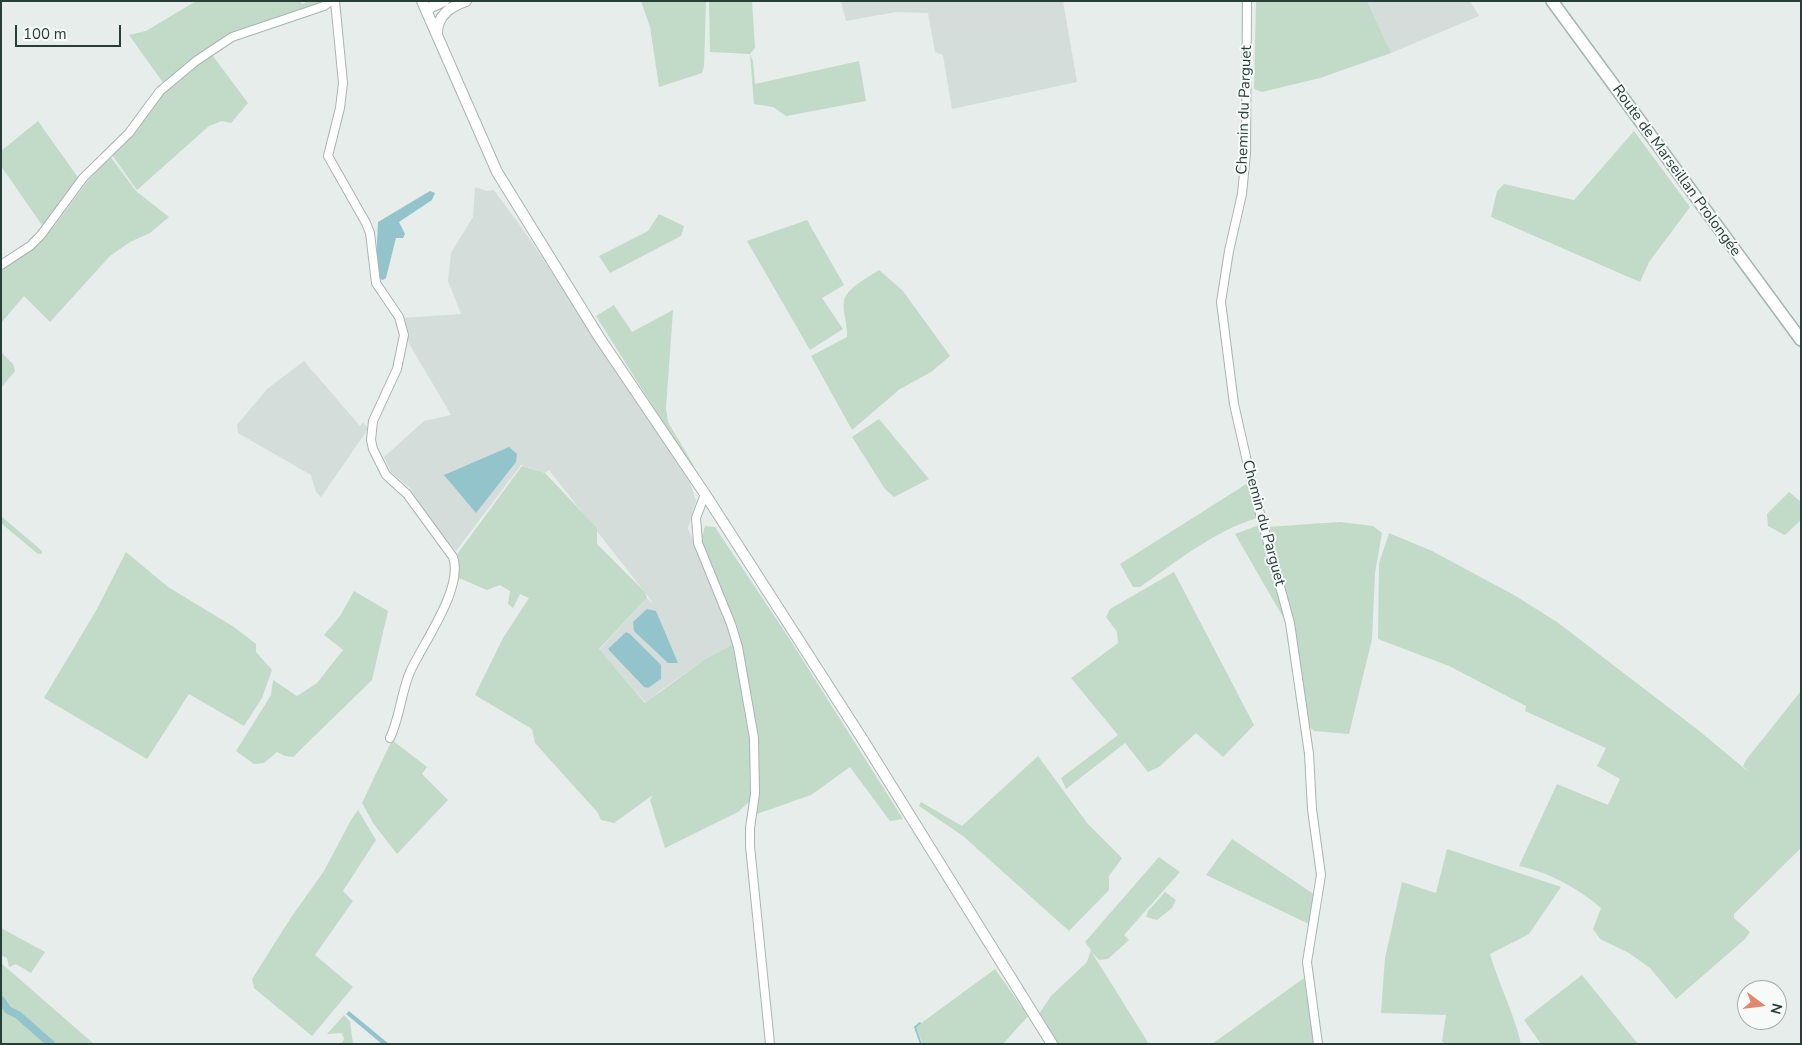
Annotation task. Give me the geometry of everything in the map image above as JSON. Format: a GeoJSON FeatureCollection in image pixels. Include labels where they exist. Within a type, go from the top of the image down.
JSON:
{"type":"FeatureCollection","features":[{"type":"Feature","properties":{"kind":"main road","name":"Route de Marseillan Prolongée"},"geometry":{"type":"LineString","coordinates":[[1552,1],[1801,340]]}},
{"type":"Feature","properties":{"kind":"street"},"geometry":{"type":"LineString","coordinates":[[1,265],[30,246],[41,235],[83,178],[129,133],[153,99],[196,61],[232,37],[324,6],[331,1]]}},
{"type":"Feature","properties":{"kind":"street"},"geometry":{"type":"LineString","coordinates":[[335,1],[343,83],[340,108],[328,156],[366,223],[370,233],[376,283],[403,327],[403,345],[397,369],[373,422],[371,440],[380,466],[406,494],[453,556],[456,564],[450,591],[426,644],[410,673],[390,738]]}},
{"type":"Feature","properties":{"kind":"street"},"geometry":{"type":"LineString","coordinates":[[422,1],[497,172],[599,336],[706,494],[863,740],[1052,1044]]}},
{"type":"Feature","properties":{"kind":"street"},"geometry":{"type":"LineString","coordinates":[[428,13],[436,16],[445,6],[466,1]]}},
{"type":"Feature","properties":{"kind":"street","name":"Chemin du Parguet"},"geometry":{"type":"LineString","coordinates":[[1247,1],[1246,153],[1242,194],[1227,259],[1221,302],[1235,413],[1253,488],[1290,623],[1309,754],[1314,828],[1321,875],[1307,962],[1318,1044]]}},
{"type":"Feature","properties":{"kind":"street"},"geometry":{"type":"LineString","coordinates":[[437,34],[445,6]]}},
{"type":"Feature","properties":{"kind":"street"},"geometry":{"type":"LineString","coordinates":[[706,494],[696,518],[698,543],[731,624],[738,647],[754,738],[755,794],[750,828],[750,846],[770,1044]]}},
{"type":"Feature","properties":{"kind":"shaded area"},"geometry":{"type":"Polygon","coordinates":[[[841,1],[1063,1],[1077,82],[952,109],[943,55],[935,52],[928,13],[896,12],[846,21],[841,1]]]}},
{"type":"Feature","properties":{"kind":"shaded area"},"geometry":{"type":"Polygon","coordinates":[[[1367,1],[1470,1],[1479,16],[1391,53],[1367,1]]]}},
{"type":"Feature","properties":{"kind":"shaded area"},"geometry":{"type":"Polygon","coordinates":[[[475,187],[487,191],[494,190],[527,235],[690,482],[696,501],[688,528],[735,643],[704,660],[646,703],[599,650],[647,598],[654,604],[549,470],[545,473],[521,465],[456,551],[432,523],[410,488],[391,472],[384,457],[424,421],[451,415],[410,345],[401,318],[461,314],[448,281],[451,253],[473,217],[475,187]]]}},
{"type":"Feature","properties":{"kind":"shaded area"},"geometry":{"type":"Polygon","coordinates":[[[304,361],[360,426],[363,422],[368,429],[321,497],[316,492],[311,475],[238,433],[237,425],[267,389],[304,361]]]}},
{"type":"Feature","properties":{"kind":"green space"},"geometry":{"type":"Polygon","coordinates":[[[196,1],[300,1],[302,4],[309,1],[327,1],[231,34],[215,44],[164,84],[129,35],[146,31],[196,1]]]}},
{"type":"Feature","properties":{"kind":"green space"},"geometry":{"type":"Polygon","coordinates":[[[641,1],[706,1],[704,66],[702,73],[659,87],[650,27],[641,1]]]}},
{"type":"Feature","properties":{"kind":"green space"},"geometry":{"type":"Polygon","coordinates":[[[709,1],[752,1],[755,48],[750,54],[710,52],[709,1]]]}},
{"type":"Feature","properties":{"kind":"green space"},"geometry":{"type":"Polygon","coordinates":[[[1256,1],[1367,1],[1391,53],[1320,78],[1262,92],[1254,89],[1256,1]]]}},
{"type":"Feature","properties":{"kind":"green space"},"geometry":{"type":"Polygon","coordinates":[[[210,52],[248,103],[231,123],[222,121],[209,126],[137,190],[112,155],[167,88],[210,52]]]}},
{"type":"Feature","properties":{"kind":"green space"},"geometry":{"type":"Polygon","coordinates":[[[750,54],[753,61],[755,84],[859,61],[866,101],[786,116],[773,107],[754,104],[750,54]]]}},
{"type":"Feature","properties":{"kind":"green space"},"geometry":{"type":"Polygon","coordinates":[[[38,121],[79,179],[44,228],[1,166],[1,151],[38,121]]]}},
{"type":"Feature","properties":{"kind":"green space"},"geometry":{"type":"Polygon","coordinates":[[[1634,131],[1690,207],[1649,262],[1640,282],[1491,217],[1497,191],[1504,184],[1574,200],[1634,131]]]}},
{"type":"Feature","properties":{"kind":"green space"},"geometry":{"type":"Polygon","coordinates":[[[110,156],[136,191],[169,217],[150,233],[130,242],[110,256],[50,322],[24,296],[1,323],[1,268],[28,253],[55,225],[87,182],[110,156]]]}},
{"type":"Feature","properties":{"kind":"green space"},"geometry":{"type":"Polygon","coordinates":[[[659,214],[684,226],[681,236],[610,273],[599,256],[648,231],[659,214]]]}},
{"type":"Feature","properties":{"kind":"green space"},"geometry":{"type":"Polygon","coordinates":[[[807,220],[844,285],[822,298],[843,329],[810,350],[747,241],[807,220]]]}},
{"type":"Feature","properties":{"kind":"green space"},"geometry":{"type":"Polygon","coordinates":[[[879,270],[903,291],[950,356],[931,372],[900,389],[852,430],[811,356],[847,337],[844,314],[846,296],[853,287],[879,270]]]}},
{"type":"Feature","properties":{"kind":"green space"},"geometry":{"type":"Polygon","coordinates":[[[614,305],[632,332],[673,310],[666,408],[668,422],[694,466],[693,470],[596,316],[614,305]]]}},
{"type":"Feature","properties":{"kind":"green space"},"geometry":{"type":"Polygon","coordinates":[[[1,352],[13,364],[15,371],[1,388],[1,352]]]}},
{"type":"Feature","properties":{"kind":"green space"},"geometry":{"type":"Polygon","coordinates":[[[879,419],[929,479],[894,497],[885,489],[852,437],[879,419]]]}},
{"type":"Feature","properties":{"kind":"green space"},"geometry":{"type":"Polygon","coordinates":[[[522,466],[545,473],[597,528],[597,544],[645,592],[647,598],[599,649],[645,703],[704,660],[735,643],[751,735],[751,800],[738,812],[665,848],[650,800],[653,795],[614,823],[601,820],[598,813],[535,743],[532,729],[475,695],[503,638],[529,598],[520,594],[513,608],[508,604],[510,591],[500,585],[487,590],[459,578],[458,553],[522,466]]]}},
{"type":"Feature","properties":{"kind":"green space"},"geometry":{"type":"Polygon","coordinates":[[[1248,483],[1257,518],[1211,539],[1140,587],[1133,587],[1120,564],[1248,483]]]}},
{"type":"Feature","properties":{"kind":"green space"},"geometry":{"type":"Polygon","coordinates":[[[1789,492],[1801,502],[1801,520],[1785,535],[1768,526],[1767,514],[1789,492]]]}},
{"type":"Feature","properties":{"kind":"green space"},"geometry":{"type":"Polygon","coordinates":[[[1,516],[42,551],[42,554],[38,554],[1,523],[1,516]]]}},
{"type":"Feature","properties":{"kind":"green space"},"geometry":{"type":"Polygon","coordinates":[[[1340,522],[1373,526],[1382,533],[1375,573],[1372,639],[1349,734],[1314,731],[1309,726],[1267,527],[1340,522]]]}},
{"type":"Feature","properties":{"kind":"green space"},"geometry":{"type":"Polygon","coordinates":[[[1259,525],[1287,624],[1235,534],[1259,525]]]}},
{"type":"Feature","properties":{"kind":"green space"},"geometry":{"type":"Polygon","coordinates":[[[705,526],[715,527],[787,635],[903,819],[890,821],[850,767],[811,795],[757,814],[756,736],[741,644],[701,540],[705,526]]]}},
{"type":"Feature","properties":{"kind":"green space"},"geometry":{"type":"Polygon","coordinates":[[[1389,533],[1432,551],[1514,595],[1557,622],[1698,730],[1750,773],[1743,766],[1746,760],[1801,691],[1801,848],[1734,914],[1734,918],[1750,932],[1745,939],[1676,999],[1650,968],[1629,953],[1600,939],[1593,929],[1601,908],[1563,882],[1541,872],[1519,866],[1557,784],[1608,805],[1620,779],[1597,766],[1606,748],[1525,711],[1526,706],[1449,666],[1378,639],[1379,564],[1389,533]]]}},
{"type":"Feature","properties":{"kind":"green space"},"geometry":{"type":"Polygon","coordinates":[[[126,552],[168,587],[234,627],[256,644],[256,652],[272,670],[262,698],[244,726],[189,694],[147,759],[44,698],[97,609],[126,552]]]}},
{"type":"Feature","properties":{"kind":"green space"},"geometry":{"type":"Polygon","coordinates":[[[1174,572],[1254,725],[1223,757],[1196,733],[1159,767],[1148,772],[1125,743],[1066,789],[1061,778],[1118,735],[1071,678],[1118,643],[1117,632],[1106,617],[1110,609],[1174,572]]]}},
{"type":"Feature","properties":{"kind":"green space"},"geometry":{"type":"Polygon","coordinates":[[[354,591],[388,611],[372,680],[293,757],[277,752],[264,763],[254,764],[236,751],[271,695],[273,680],[297,696],[317,683],[343,650],[324,635],[340,616],[354,591]]]}},
{"type":"Feature","properties":{"kind":"green space"},"geometry":{"type":"Polygon","coordinates":[[[392,740],[427,767],[422,774],[448,800],[397,854],[373,823],[362,803],[392,740]]]}},
{"type":"Feature","properties":{"kind":"green space"},"geometry":{"type":"Polygon","coordinates":[[[1038,756],[1087,823],[1122,858],[1109,876],[1109,890],[1069,931],[963,836],[919,806],[921,802],[962,826],[1038,756]]]}},
{"type":"Feature","properties":{"kind":"green space"},"geometry":{"type":"Polygon","coordinates":[[[358,810],[376,840],[343,891],[353,901],[315,955],[353,987],[312,1036],[254,988],[252,979],[292,916],[324,871],[358,810]]]}},
{"type":"Feature","properties":{"kind":"green space"},"geometry":{"type":"Polygon","coordinates":[[[1232,839],[1315,895],[1309,924],[1206,875],[1232,839]]]}},
{"type":"Feature","properties":{"kind":"green space"},"geometry":{"type":"Polygon","coordinates":[[[1447,849],[1561,887],[1529,934],[1490,954],[1521,1044],[1445,1044],[1442,1041],[1446,1015],[1381,1013],[1385,958],[1402,882],[1436,893],[1447,849]]]}},
{"type":"Feature","properties":{"kind":"green space"},"geometry":{"type":"Polygon","coordinates":[[[1159,857],[1180,872],[1124,935],[1129,940],[1108,959],[1099,960],[1091,951],[1149,1044],[1058,1044],[1039,1014],[1051,996],[1087,962],[1091,950],[1085,942],[1159,857]]]}},
{"type":"Feature","properties":{"kind":"green space"},"geometry":{"type":"Polygon","coordinates":[[[1165,892],[1176,900],[1172,908],[1157,920],[1146,917],[1148,911],[1165,892]]]}},
{"type":"Feature","properties":{"kind":"green space"},"geometry":{"type":"Polygon","coordinates":[[[1,928],[45,952],[31,973],[16,964],[9,967],[7,958],[1,955],[1,928]]]}},
{"type":"Feature","properties":{"kind":"green space"},"geometry":{"type":"Polygon","coordinates":[[[1,963],[94,1044],[1,1044],[1,963]]]}},
{"type":"Feature","properties":{"kind":"green space"},"geometry":{"type":"Polygon","coordinates":[[[995,969],[1028,1016],[1003,1044],[923,1044],[916,1027],[995,969]]]}},
{"type":"Feature","properties":{"kind":"green space"},"geometry":{"type":"Polygon","coordinates":[[[1582,975],[1638,1044],[1541,1044],[1524,1020],[1582,975]]]}},
{"type":"Feature","properties":{"kind":"green space"},"geometry":{"type":"Polygon","coordinates":[[[1304,978],[1314,1044],[1212,1044],[1304,978]]]}},
{"type":"Feature","properties":{"kind":"green space"},"geometry":{"type":"Polygon","coordinates":[[[344,1015],[350,1022],[353,1044],[341,1044],[344,1039],[342,1033],[327,1034],[344,1015]]]}},
{"type":"Feature","properties":{"kind":"water"},"geometry":{"type":"Polygon","coordinates":[[[430,191],[435,193],[432,200],[399,222],[405,234],[403,238],[396,238],[386,278],[380,279],[376,264],[378,222],[430,191]]]}},
{"type":"Feature","properties":{"kind":"water"},"geometry":{"type":"Polygon","coordinates":[[[509,447],[517,454],[516,462],[476,513],[444,475],[509,447]]]}},
{"type":"Feature","properties":{"kind":"water"},"geometry":{"type":"Polygon","coordinates":[[[647,609],[656,611],[678,663],[668,663],[634,631],[633,622],[647,609]]]}},
{"type":"Feature","properties":{"kind":"water"},"geometry":{"type":"Polygon","coordinates":[[[626,632],[661,665],[661,679],[648,688],[644,687],[608,649],[626,632]]]}},
{"type":"Feature","properties":{"kind":"water"},"geometry":{"type":"Polygon","coordinates":[[[349,1011],[389,1044],[382,1044],[346,1014],[349,1011]]]}},
{"type":"Feature","properties":{"kind":"waterway"},"geometry":{"type":"LineString","coordinates":[[1,1000],[8,1010],[18,1015],[51,1044]]}},
{"type":"Feature","properties":{"kind":"waterway"},"geometry":{"type":"LineString","coordinates":[[920,1023],[915,1027],[921,1044]]}}]}
